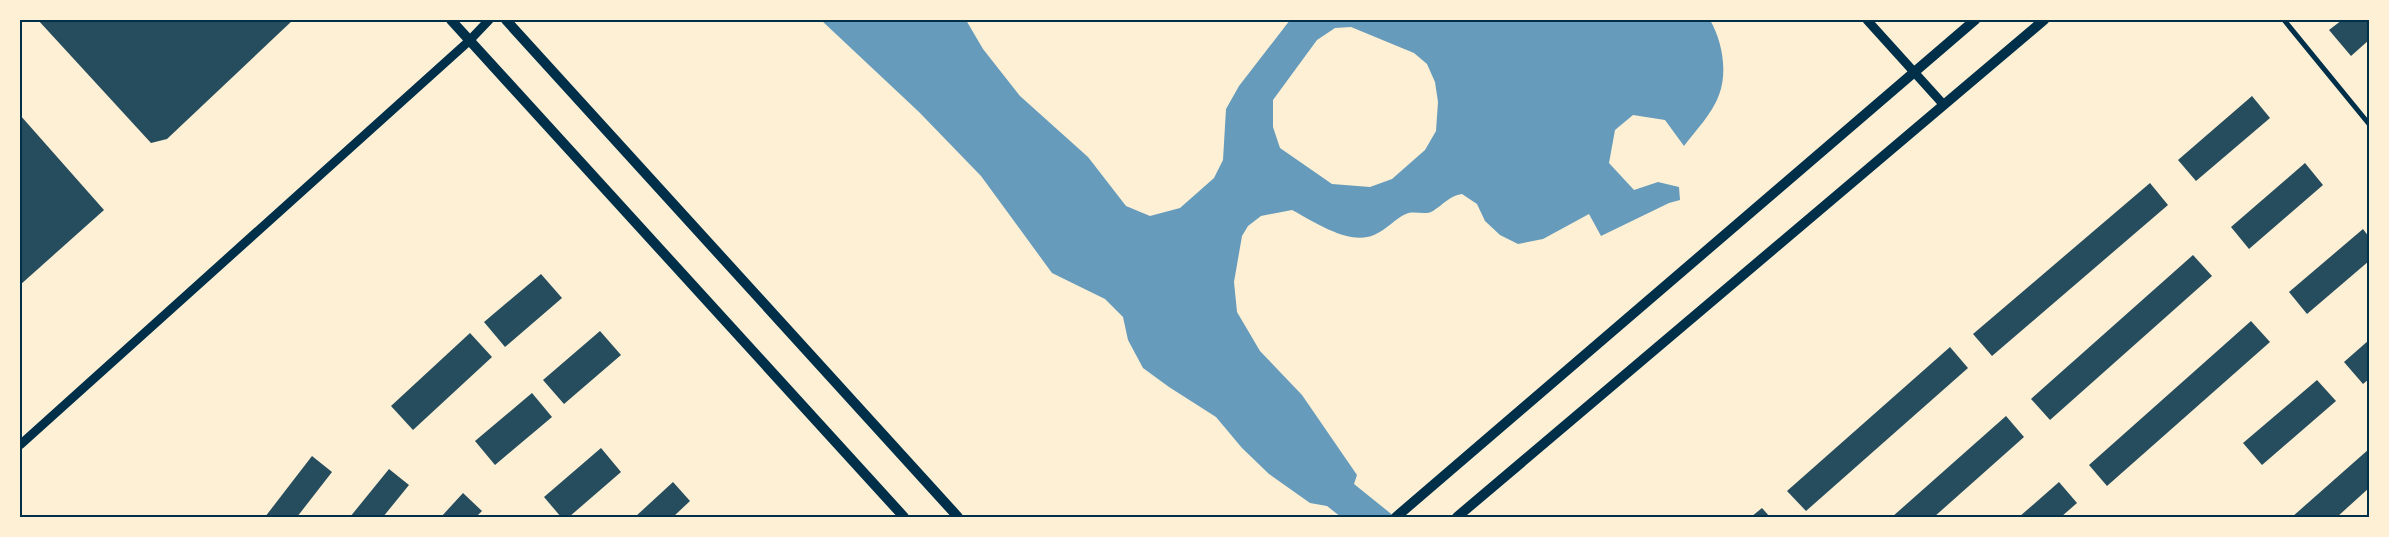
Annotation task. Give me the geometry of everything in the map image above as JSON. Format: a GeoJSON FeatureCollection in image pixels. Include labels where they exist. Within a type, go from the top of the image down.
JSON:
{"type":"FeatureCollection","features":[{"type":"Feature","properties":{"kind":"main road"},"geometry":{"type":"LineString","coordinates":[[451,20],[904,517]]}},
{"type":"Feature","properties":{"kind":"main road"},"geometry":{"type":"LineString","coordinates":[[506,20],[958,517]]}},
{"type":"Feature","properties":{"kind":"main road"},"geometry":{"type":"LineString","coordinates":[[1399,515],[1975,20]]}},
{"type":"Feature","properties":{"kind":"main road"},"geometry":{"type":"LineString","coordinates":[[1457,517],[2044,20]]}},
{"type":"Feature","properties":{"kind":"street"},"geometry":{"type":"LineString","coordinates":[[20,445],[469,41],[489,20]]}},
{"type":"Feature","properties":{"kind":"street"},"geometry":{"type":"LineString","coordinates":[[1867,20],[1943,104]]}},
{"type":"Feature","properties":{"kind":"street"},"geometry":{"type":"LineString","coordinates":[[2284,20],[2369,124]]}},
{"type":"Feature","properties":{"kind":"water"},"geometry":{"type":"Polygon","coordinates":[[[821,20],[966,20],[983,49],[1020,96],[1088,157],[1126,206],[1150,216],[1180,208],[1214,178],[1223,160],[1226,109],[1239,86],[1290,20],[1710,20],[1718,37],[1723,66],[1722,86],[1716,102],[1684,146],[1665,120],[1633,115],[1615,130],[1609,163],[1634,190],[1658,182],[1679,187],[1680,200],[1669,203],[1601,236],[1589,214],[1543,239],[1518,244],[1500,235],[1485,221],[1477,204],[1462,194],[1450,198],[1430,212],[1406,214],[1378,233],[1364,238],[1343,235],[1332,231],[1292,210],[1261,216],[1248,226],[1242,236],[1234,282],[1237,312],[1260,351],[1302,395],[1357,475],[1354,484],[1395,517],[1341,517],[1327,506],[1310,503],[1269,474],[1242,448],[1216,417],[1143,368],[1128,340],[1123,317],[1105,299],[1052,273],[981,176],[919,112],[821,20]],[[1351,27],[1335,28],[1317,40],[1273,100],[1273,127],[1280,148],[1332,184],[1370,187],[1392,179],[1425,150],[1436,131],[1438,102],[1435,82],[1427,64],[1414,53],[1351,27]]]}},
{"type":"Feature","properties":{"kind":"building"},"geometry":{"type":"Polygon","coordinates":[[[38,20],[293,20],[167,139],[151,143],[38,20]]]}},
{"type":"Feature","properties":{"kind":"building"},"geometry":{"type":"Polygon","coordinates":[[[2342,20],[2369,20],[2369,40],[2351,56],[2329,30],[2342,20]]]}},
{"type":"Feature","properties":{"kind":"building"},"geometry":{"type":"Polygon","coordinates":[[[2252,96],[2270,118],[2196,181],[2178,160],[2252,96]]]}},
{"type":"Feature","properties":{"kind":"building"},"geometry":{"type":"Polygon","coordinates":[[[20,115],[104,210],[20,285],[20,115]]]}},
{"type":"Feature","properties":{"kind":"building"},"geometry":{"type":"Polygon","coordinates":[[[2305,163],[2323,185],[2249,249],[2231,227],[2305,163]]]}},
{"type":"Feature","properties":{"kind":"building"},"geometry":{"type":"Polygon","coordinates":[[[2150,183],[2168,205],[1992,356],[1973,334],[2150,183]]]}},
{"type":"Feature","properties":{"kind":"building"},"geometry":{"type":"Polygon","coordinates":[[[2363,229],[2369,237],[2369,261],[2307,314],[2289,292],[2363,229]]]}},
{"type":"Feature","properties":{"kind":"building"},"geometry":{"type":"Polygon","coordinates":[[[2193,255],[2212,276],[2050,420],[2031,399],[2193,255]]]}},
{"type":"Feature","properties":{"kind":"building"},"geometry":{"type":"Polygon","coordinates":[[[541,274],[562,298],[505,347],[484,322],[541,274]]]}},
{"type":"Feature","properties":{"kind":"building"},"geometry":{"type":"Polygon","coordinates":[[[2251,321],[2270,342],[2107,486],[2089,465],[2251,321]]]}},
{"type":"Feature","properties":{"kind":"building"},"geometry":{"type":"Polygon","coordinates":[[[600,331],[621,355],[564,404],[543,380],[600,331]]]}},
{"type":"Feature","properties":{"kind":"building"},"geometry":{"type":"Polygon","coordinates":[[[470,333],[492,357],[413,430],[391,406],[470,333]]]}},
{"type":"Feature","properties":{"kind":"building"},"geometry":{"type":"Polygon","coordinates":[[[2369,340],[2369,379],[2363,384],[2344,362],[2369,340]]]}},
{"type":"Feature","properties":{"kind":"building"},"geometry":{"type":"Polygon","coordinates":[[[1950,347],[1968,368],[1806,511],[1787,491],[1950,347]]]}},
{"type":"Feature","properties":{"kind":"building"},"geometry":{"type":"Polygon","coordinates":[[[2317,380],[2336,401],[2262,465],[2243,443],[2317,380]]]}},
{"type":"Feature","properties":{"kind":"building"},"geometry":{"type":"Polygon","coordinates":[[[532,393],[552,417],[495,465],[475,441],[532,393]]]}},
{"type":"Feature","properties":{"kind":"building"},"geometry":{"type":"Polygon","coordinates":[[[2006,416],[2024,437],[1934,517],[1892,517],[2006,416]]]}},
{"type":"Feature","properties":{"kind":"building"},"geometry":{"type":"Polygon","coordinates":[[[601,448],[621,472],[569,517],[561,517],[544,497],[601,448]]]}},
{"type":"Feature","properties":{"kind":"building"},"geometry":{"type":"Polygon","coordinates":[[[2369,449],[2369,488],[2337,517],[2292,517],[2369,449]]]}},
{"type":"Feature","properties":{"kind":"building"},"geometry":{"type":"Polygon","coordinates":[[[312,456],[332,472],[297,517],[265,517],[312,456]]]}},
{"type":"Feature","properties":{"kind":"building"},"geometry":{"type":"Polygon","coordinates":[[[389,469],[409,485],[383,517],[350,517],[389,469]]]}},
{"type":"Feature","properties":{"kind":"building"},"geometry":{"type":"Polygon","coordinates":[[[673,482],[690,501],[673,517],[635,517],[673,482]]]}},
{"type":"Feature","properties":{"kind":"building"},"geometry":{"type":"Polygon","coordinates":[[[2059,482],[2077,503],[2061,517],[2019,517],[2059,482]]]}},
{"type":"Feature","properties":{"kind":"building"},"geometry":{"type":"Polygon","coordinates":[[[463,493],[482,511],[476,517],[441,517],[463,493]]]}},
{"type":"Feature","properties":{"kind":"building"},"geometry":{"type":"Polygon","coordinates":[[[1762,508],[1770,517],[1751,517],[1762,508]]]}}]}
